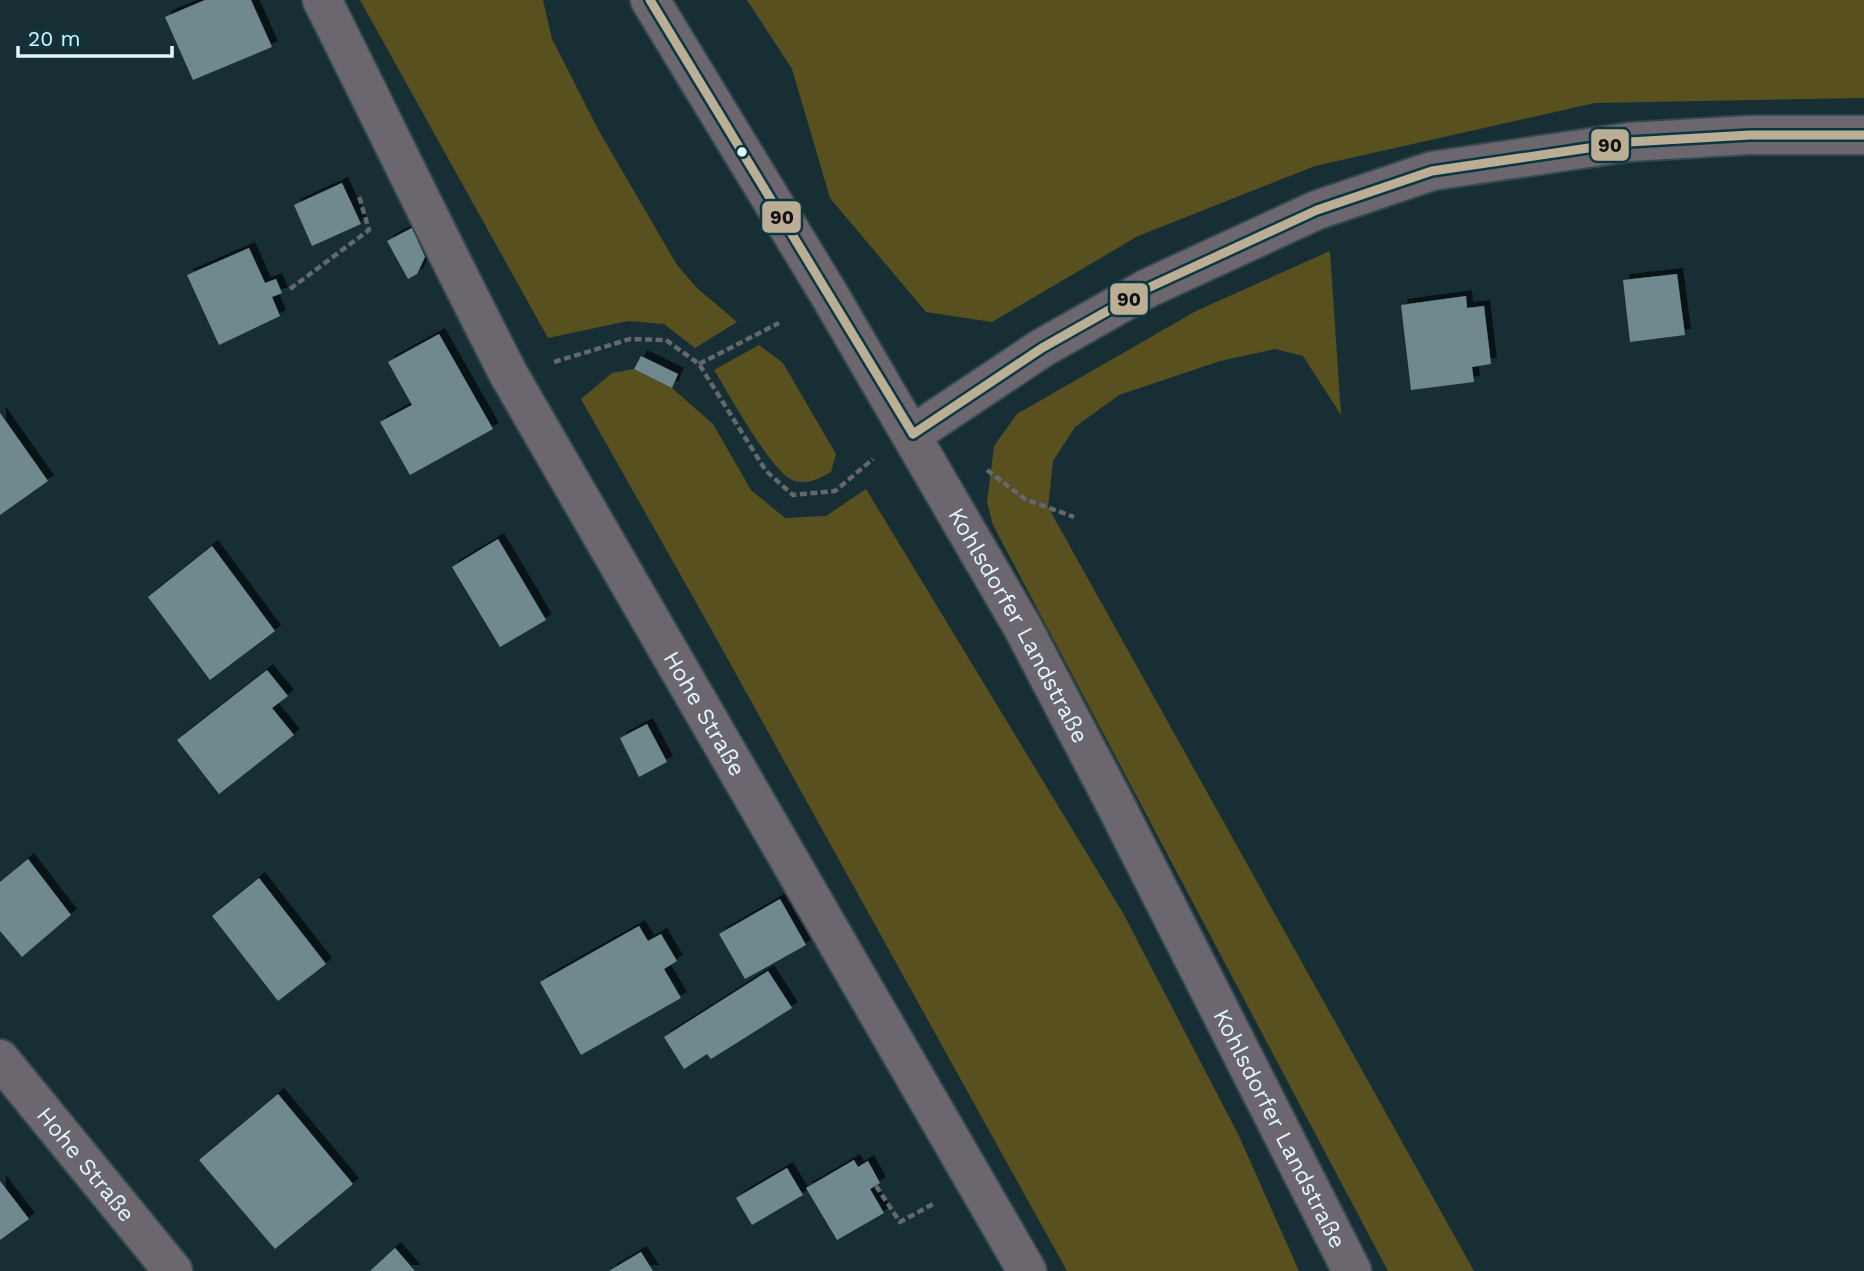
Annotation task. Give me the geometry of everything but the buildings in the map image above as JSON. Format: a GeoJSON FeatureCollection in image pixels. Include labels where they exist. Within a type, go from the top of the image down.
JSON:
{"type":"FeatureCollection","features":[{"type":"Feature","properties":{"kind":"street","name":"Hohe Straße"},"geometry":{"type":"LineString","coordinates":[[322,0],[509,375],[1027,1271]]}},
{"type":"Feature","properties":{"kind":"street","name":"Kohlsdorfer Landstraße"},"geometry":{"type":"LineString","coordinates":[[650,0],[760,178],[1030,641],[1352,1271]]}},
{"type":"Feature","properties":{"kind":"street"},"geometry":{"type":"LineString","coordinates":[[912,435],[1042,348],[1148,288],[1317,211],[1432,171],[1629,142],[1750,135],[1864,135]]}},
{"type":"Feature","properties":{"kind":"street","name":"Hohe Straße"},"geometry":{"type":"LineString","coordinates":[[0,1059],[173,1271]]}},
{"type":"Feature","properties":{"kind":"path"},"geometry":{"type":"LineString","coordinates":[[290,289],[369,230],[359,196]]}},
{"type":"Feature","properties":{"kind":"path"},"geometry":{"type":"LineString","coordinates":[[699,364],[779,323]]}},
{"type":"Feature","properties":{"kind":"path"},"geometry":{"type":"LineString","coordinates":[[509,375],[630,339],[666,340],[699,364],[766,471],[793,495],[835,491],[863,466]]}},
{"type":"Feature","properties":{"kind":"path"},"geometry":{"type":"LineString","coordinates":[[1025,499],[1074,517]]}},
{"type":"Feature","properties":{"kind":"path"},"geometry":{"type":"LineString","coordinates":[[876,1186],[901,1222],[941,1199]]}},
{"type":"Feature","properties":{"kind":"shaded area"},"geometry":{"type":"Polygon","coordinates":[[[360,0],[543,0],[552,39],[599,131],[677,265],[697,288],[737,322],[695,348],[664,324],[628,321],[548,338],[360,0]]]}},
{"type":"Feature","properties":{"kind":"shaded area"},"geometry":{"type":"Polygon","coordinates":[[[747,0],[1864,0],[1864,98],[1595,103],[1315,166],[1138,236],[992,322],[926,312],[830,198],[792,69],[747,0]]]}},
{"type":"Feature","properties":{"kind":"shaded area"},"geometry":{"type":"Polygon","coordinates":[[[1330,251],[1341,415],[1303,356],[1275,349],[1220,361],[1119,395],[1075,427],[1053,461],[1048,507],[1474,1271],[1388,1271],[993,525],[987,502],[994,446],[1017,414],[1196,311],[1330,251]]]}},
{"type":"Feature","properties":{"kind":"shaded area"},"geometry":{"type":"Polygon","coordinates":[[[759,345],[783,363],[836,454],[831,472],[818,479],[795,481],[775,465],[714,370],[759,345]]]}},
{"type":"Feature","properties":{"kind":"shaded area"},"geometry":{"type":"Polygon","coordinates":[[[634,369],[672,388],[713,424],[751,490],[785,518],[826,516],[866,489],[1123,913],[1239,1136],[1299,1271],[1067,1271],[581,399],[612,373],[634,369]]]}},
{"type":"Feature","properties":{"kind":"transit line","name":"90"},"geometry":{"type":"LineString","coordinates":[[650,0],[913,434]]}},
{"type":"Feature","properties":{"kind":"transit line","name":"90"},"geometry":{"type":"LineString","coordinates":[[913,434],[1042,348],[1148,288],[1317,210],[1432,171],[1629,142],[1750,135],[1864,135]]}}]}
